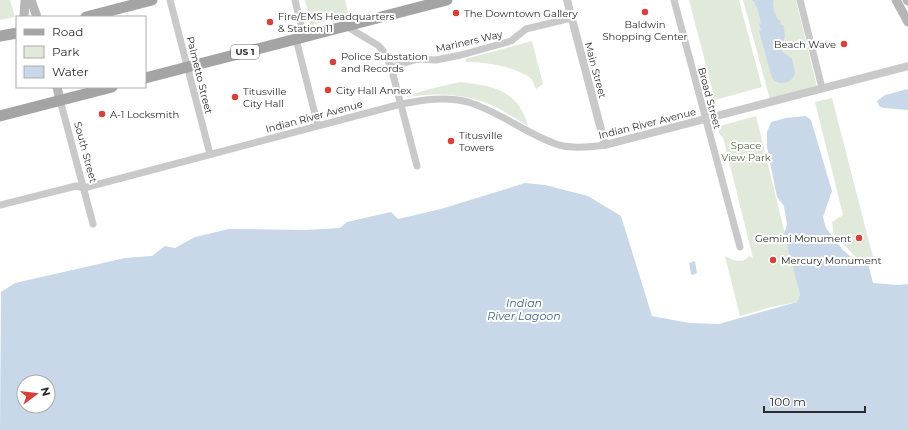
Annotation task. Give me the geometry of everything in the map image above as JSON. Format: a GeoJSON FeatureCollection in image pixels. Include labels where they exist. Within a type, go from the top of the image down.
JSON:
{"type":"FeatureCollection","features":[{"type":"Feature","properties":{"kind":"main road"},"geometry":{"type":"LineString","coordinates":[[24,16],[25,0]]}},
{"type":"Feature","properties":{"kind":"main road"},"geometry":{"type":"LineString","coordinates":[[31,0],[37,16]]}},
{"type":"Feature","properties":{"kind":"main road"},"geometry":{"type":"LineString","coordinates":[[90,16],[152,0]]}},
{"type":"Feature","properties":{"kind":"main road","name":"US 1"},"geometry":{"type":"LineString","coordinates":[[146,78],[345,26],[420,3],[447,0]]}},
{"type":"Feature","properties":{"kind":"main road"},"geometry":{"type":"LineString","coordinates":[[896,0],[908,22]]}},
{"type":"Feature","properties":{"kind":"main road"},"geometry":{"type":"LineString","coordinates":[[2,36],[16,27]]}},
{"type":"Feature","properties":{"kind":"main road"},"geometry":{"type":"LineString","coordinates":[[2,36],[16,33]]}},
{"type":"Feature","properties":{"kind":"main road","name":"South Street"},"geometry":{"type":"LineString","coordinates":[[57,88],[60,100]]}},
{"type":"Feature","properties":{"kind":"main road"},"geometry":{"type":"LineString","coordinates":[[0,116],[108,88]]}},
{"type":"Feature","properties":{"kind":"street","name":"Palmetto Street"},"geometry":{"type":"LineString","coordinates":[[170,0],[210,154]]}},
{"type":"Feature","properties":{"kind":"street"},"geometry":{"type":"LineString","coordinates":[[295,0],[300,38],[318,126]]}},
{"type":"Feature","properties":{"kind":"street","name":"Main Street"},"geometry":{"type":"LineString","coordinates":[[567,0],[605,145]]}},
{"type":"Feature","properties":{"kind":"street","name":"Broad Street"},"geometry":{"type":"LineString","coordinates":[[674,0],[740,247]]}},
{"type":"Feature","properties":{"kind":"street"},"geometry":{"type":"LineString","coordinates":[[800,0],[822,88]]}},
{"type":"Feature","properties":{"kind":"street","name":"Mariners Way"},"geometry":{"type":"LineString","coordinates":[[391,66],[418,59],[436,60],[461,55],[511,41],[526,30],[571,18]]}},
{"type":"Feature","properties":{"kind":"street"},"geometry":{"type":"LineString","coordinates":[[345,26],[380,46],[384,52],[391,66],[417,166]]}},
{"type":"Feature","properties":{"kind":"street"},"geometry":{"type":"LineString","coordinates":[[897,69],[908,63]]}},
{"type":"Feature","properties":{"kind":"street","name":"Indian River Avenue"},"geometry":{"type":"LineString","coordinates":[[0,206],[76,186],[84,188],[401,104],[423,100],[447,99],[466,102],[488,109],[535,136],[561,145],[582,147],[605,145],[908,66]]}},
{"type":"Feature","properties":{"kind":"street","name":"South Street"},"geometry":{"type":"LineString","coordinates":[[60,100],[93,224]]}},
{"type":"Feature","properties":{"kind":"green space"},"geometry":{"type":"Polygon","coordinates":[[[0,0],[10,0],[15,17],[0,20],[0,0]]]}},
{"type":"Feature","properties":{"kind":"green space"},"geometry":{"type":"Polygon","coordinates":[[[305,0],[345,0],[349,16],[311,25],[305,0]]]}},
{"type":"Feature","properties":{"kind":"green space"},"geometry":{"type":"Polygon","coordinates":[[[689,0],[739,0],[762,87],[715,100],[689,0]]]}},
{"type":"Feature","properties":{"kind":"green space"},"geometry":{"type":"Polygon","coordinates":[[[743,0],[796,0],[817,87],[770,100],[743,0]]]}},
{"type":"Feature","properties":{"kind":"green space"},"geometry":{"type":"Polygon","coordinates":[[[532,41],[543,84],[536,89],[531,79],[516,70],[490,64],[466,62],[465,59],[532,41]]]}},
{"type":"Feature","properties":{"kind":"green space"},"geometry":{"type":"Polygon","coordinates":[[[460,82],[494,88],[511,97],[518,104],[524,114],[528,126],[498,108],[487,103],[465,97],[454,95],[406,96],[460,82]]]}},
{"type":"Feature","properties":{"kind":"green space"},"geometry":{"type":"Polygon","coordinates":[[[832,98],[874,261],[857,258],[834,235],[832,222],[843,215],[815,102],[832,98]]]}},
{"type":"Feature","properties":{"kind":"green space","name":"Space View Park"},"geometry":{"type":"Polygon","coordinates":[[[756,116],[800,295],[797,302],[740,316],[725,256],[737,261],[746,259],[749,256],[753,258],[723,137],[720,135],[718,129],[720,126],[756,116]]]}},
{"type":"Feature","properties":{"kind":"water"},"geometry":{"type":"Polygon","coordinates":[[[752,0],[774,0],[774,11],[778,20],[780,20],[781,25],[783,25],[785,32],[785,38],[781,48],[783,52],[792,59],[795,72],[792,79],[789,81],[781,83],[774,81],[772,78],[759,31],[761,30],[759,24],[761,23],[757,6],[756,7],[754,1],[752,0]]]}},
{"type":"Feature","properties":{"kind":"water"},"geometry":{"type":"Polygon","coordinates":[[[908,89],[908,110],[880,107],[877,101],[885,95],[908,89]]]}},
{"type":"Feature","properties":{"kind":"water","name":"Indian River Lagoon"},"geometry":{"type":"Polygon","coordinates":[[[806,116],[811,120],[832,191],[823,217],[826,228],[843,250],[856,261],[868,263],[873,283],[898,285],[908,284],[908,430],[0,430],[1,292],[15,283],[125,258],[152,256],[165,246],[175,248],[195,237],[229,229],[305,230],[340,228],[347,222],[391,212],[398,219],[441,209],[525,183],[545,185],[588,196],[621,216],[652,316],[689,323],[719,324],[797,302],[800,295],[784,233],[787,225],[784,206],[777,197],[767,147],[767,132],[771,122],[786,118],[806,116]]]}},
{"type":"Feature","properties":{"kind":"water"},"geometry":{"type":"Polygon","coordinates":[[[695,261],[697,273],[693,275],[691,274],[689,263],[695,261]]]}},
{"type":"Feature","properties":{"kind":"place","name":"Baldwin Shopping Center"},"geometry":{"type":"Point","coordinates":[645,12]}},
{"type":"Feature","properties":{"kind":"place","name":"The Downtown Gallery"},"geometry":{"type":"Point","coordinates":[456,13]}},
{"type":"Feature","properties":{"kind":"place","name":"Fire/EMS Headquarters & Station 11"},"geometry":{"type":"Point","coordinates":[270,22]}},
{"type":"Feature","properties":{"kind":"place","name":"Beach Wave"},"geometry":{"type":"Point","coordinates":[844,44]}},
{"type":"Feature","properties":{"kind":"place","name":"Police Substation and Records"},"geometry":{"type":"Point","coordinates":[333,62]}},
{"type":"Feature","properties":{"kind":"place","name":"City Hall Annex"},"geometry":{"type":"Point","coordinates":[328,90]}},
{"type":"Feature","properties":{"kind":"place","name":"Titusville City Hall"},"geometry":{"type":"Point","coordinates":[235,97]}},
{"type":"Feature","properties":{"kind":"place","name":"A-1 Locksmith"},"geometry":{"type":"Point","coordinates":[102,114]}},
{"type":"Feature","properties":{"kind":"place","name":"Titusville Towers"},"geometry":{"type":"Point","coordinates":[451,141]}},
{"type":"Feature","properties":{"kind":"place","name":"Gemini Monument"},"geometry":{"type":"Point","coordinates":[859,238]}},
{"type":"Feature","properties":{"kind":"place","name":"Mercury Monument"},"geometry":{"type":"Point","coordinates":[773,260]}}]}
